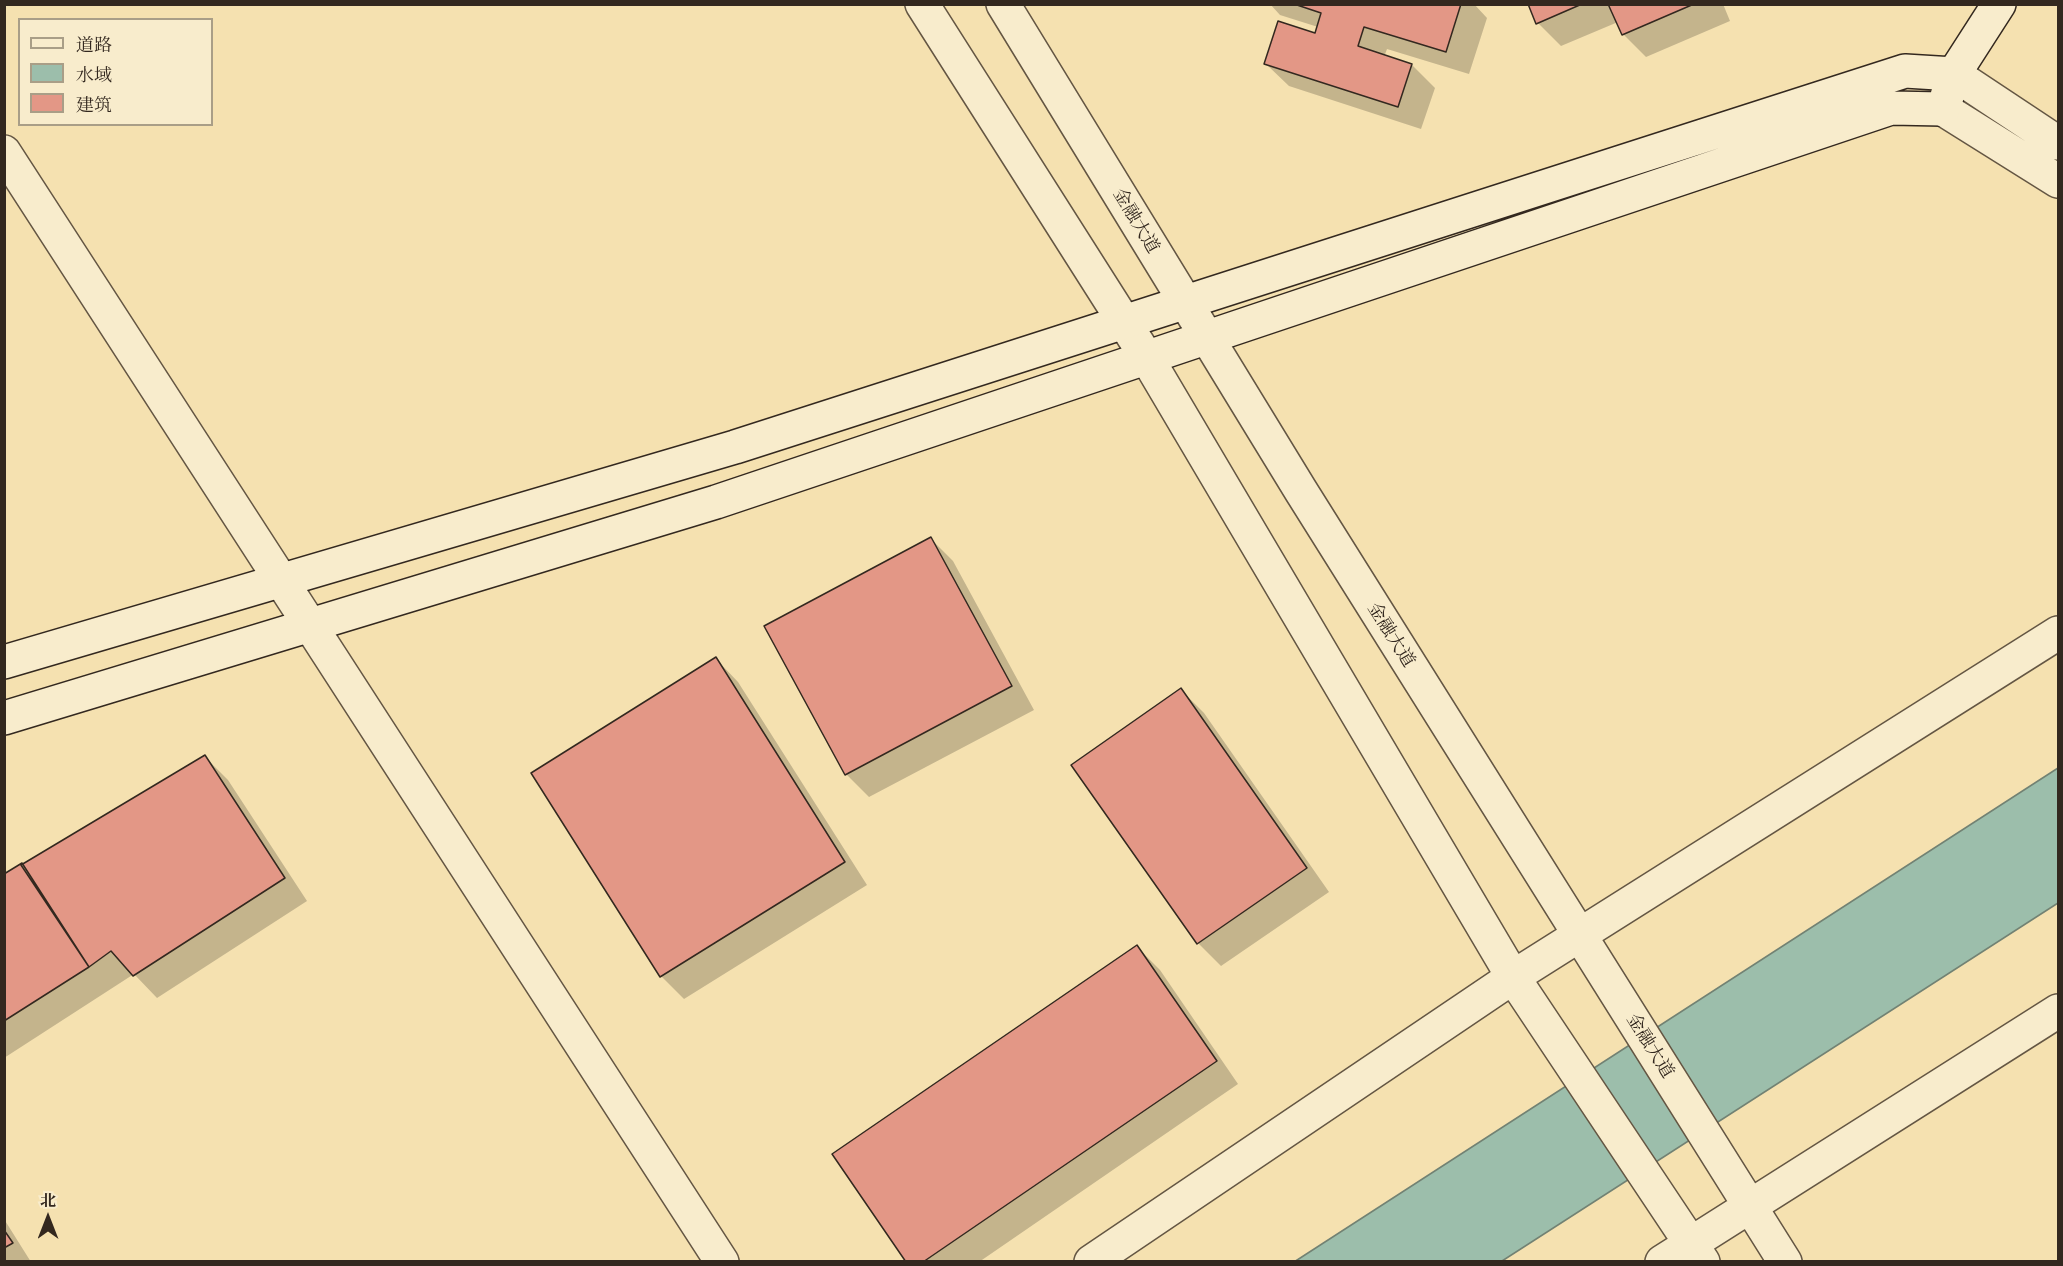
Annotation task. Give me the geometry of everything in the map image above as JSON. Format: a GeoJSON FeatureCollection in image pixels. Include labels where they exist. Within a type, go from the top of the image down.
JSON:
{"type":"FeatureCollection","features":[{"type":"Feature","properties":{"kind":"street"},"geometry":{"type":"LineString","coordinates":[[922,4],[1147,358],[1513,977],[1697,1252]]}},
{"type":"Feature","properties":{"kind":"street","name":"金融大道"},"geometry":{"type":"LineString","coordinates":[[1003,4],[1207,338],[1785,1262]]}},
{"type":"Feature","properties":{"kind":"street"},"geometry":{"type":"LineString","coordinates":[[1943,109],[1954,74],[1999,4]]}},
{"type":"Feature","properties":{"kind":"street"},"geometry":{"type":"LineString","coordinates":[[4,662],[735,447],[1905,71],[1954,74],[2058,143]]}},
{"type":"Feature","properties":{"kind":"street"},"geometry":{"type":"LineString","coordinates":[[4,718],[716,502],[1891,108],[1943,109],[2058,181]]}},
{"type":"Feature","properties":{"kind":"street"},"geometry":{"type":"LineString","coordinates":[[4,152],[722,1262]]}},
{"type":"Feature","properties":{"kind":"street"},"geometry":{"type":"LineString","coordinates":[[1091,1262],[1513,977],[2058,633]]}},
{"type":"Feature","properties":{"kind":"street"},"geometry":{"type":"LineString","coordinates":[[1662,1262],[1697,1252],[1750,1205],[2058,1011]]}},
{"type":"Feature","properties":{"kind":"water"},"geometry":{"type":"Polygon","coordinates":[[[2058,768],[2058,903],[1502,1261],[1294,1262],[2058,768]]]}},
{"type":"Feature","properties":{"kind":"building"},"geometry":{"type":"Polygon","coordinates":[[[1294,4],[1461,4],[1446,52],[1364,27],[1358,46],[1412,64],[1398,107],[1264,64],[1278,21],[1315,33],[1321,13],[1294,4]]]}},
{"type":"Feature","properties":{"kind":"building"},"geometry":{"type":"Polygon","coordinates":[[[1528,4],[1582,4],[1536,24],[1528,4]]]}},
{"type":"Feature","properties":{"kind":"building"},"geometry":{"type":"Polygon","coordinates":[[[1608,4],[1694,4],[1622,35],[1608,4]]]}},
{"type":"Feature","properties":{"kind":"building"},"geometry":{"type":"Polygon","coordinates":[[[931,537],[1012,686],[845,775],[764,626],[931,537]]]}},
{"type":"Feature","properties":{"kind":"building"},"geometry":{"type":"Polygon","coordinates":[[[716,657],[845,862],[660,977],[531,773],[716,657]]]}},
{"type":"Feature","properties":{"kind":"building"},"geometry":{"type":"Polygon","coordinates":[[[1181,688],[1307,868],[1197,944],[1071,765],[1181,688]]]}},
{"type":"Feature","properties":{"kind":"building"},"geometry":{"type":"Polygon","coordinates":[[[205,755],[285,878],[133,976],[111,951],[89,967],[21,865],[205,755]]]}},
{"type":"Feature","properties":{"kind":"building"},"geometry":{"type":"Polygon","coordinates":[[[22,863],[89,967],[4,1021],[4,874],[22,863]]]}},
{"type":"Feature","properties":{"kind":"building"},"geometry":{"type":"Polygon","coordinates":[[[1137,945],[1217,1061],[923,1262],[906,1262],[832,1154],[1137,945]]]}},
{"type":"Feature","properties":{"kind":"building"},"geometry":{"type":"Polygon","coordinates":[[[4,1230],[13,1243],[4,1248],[4,1230]]]}}]}
